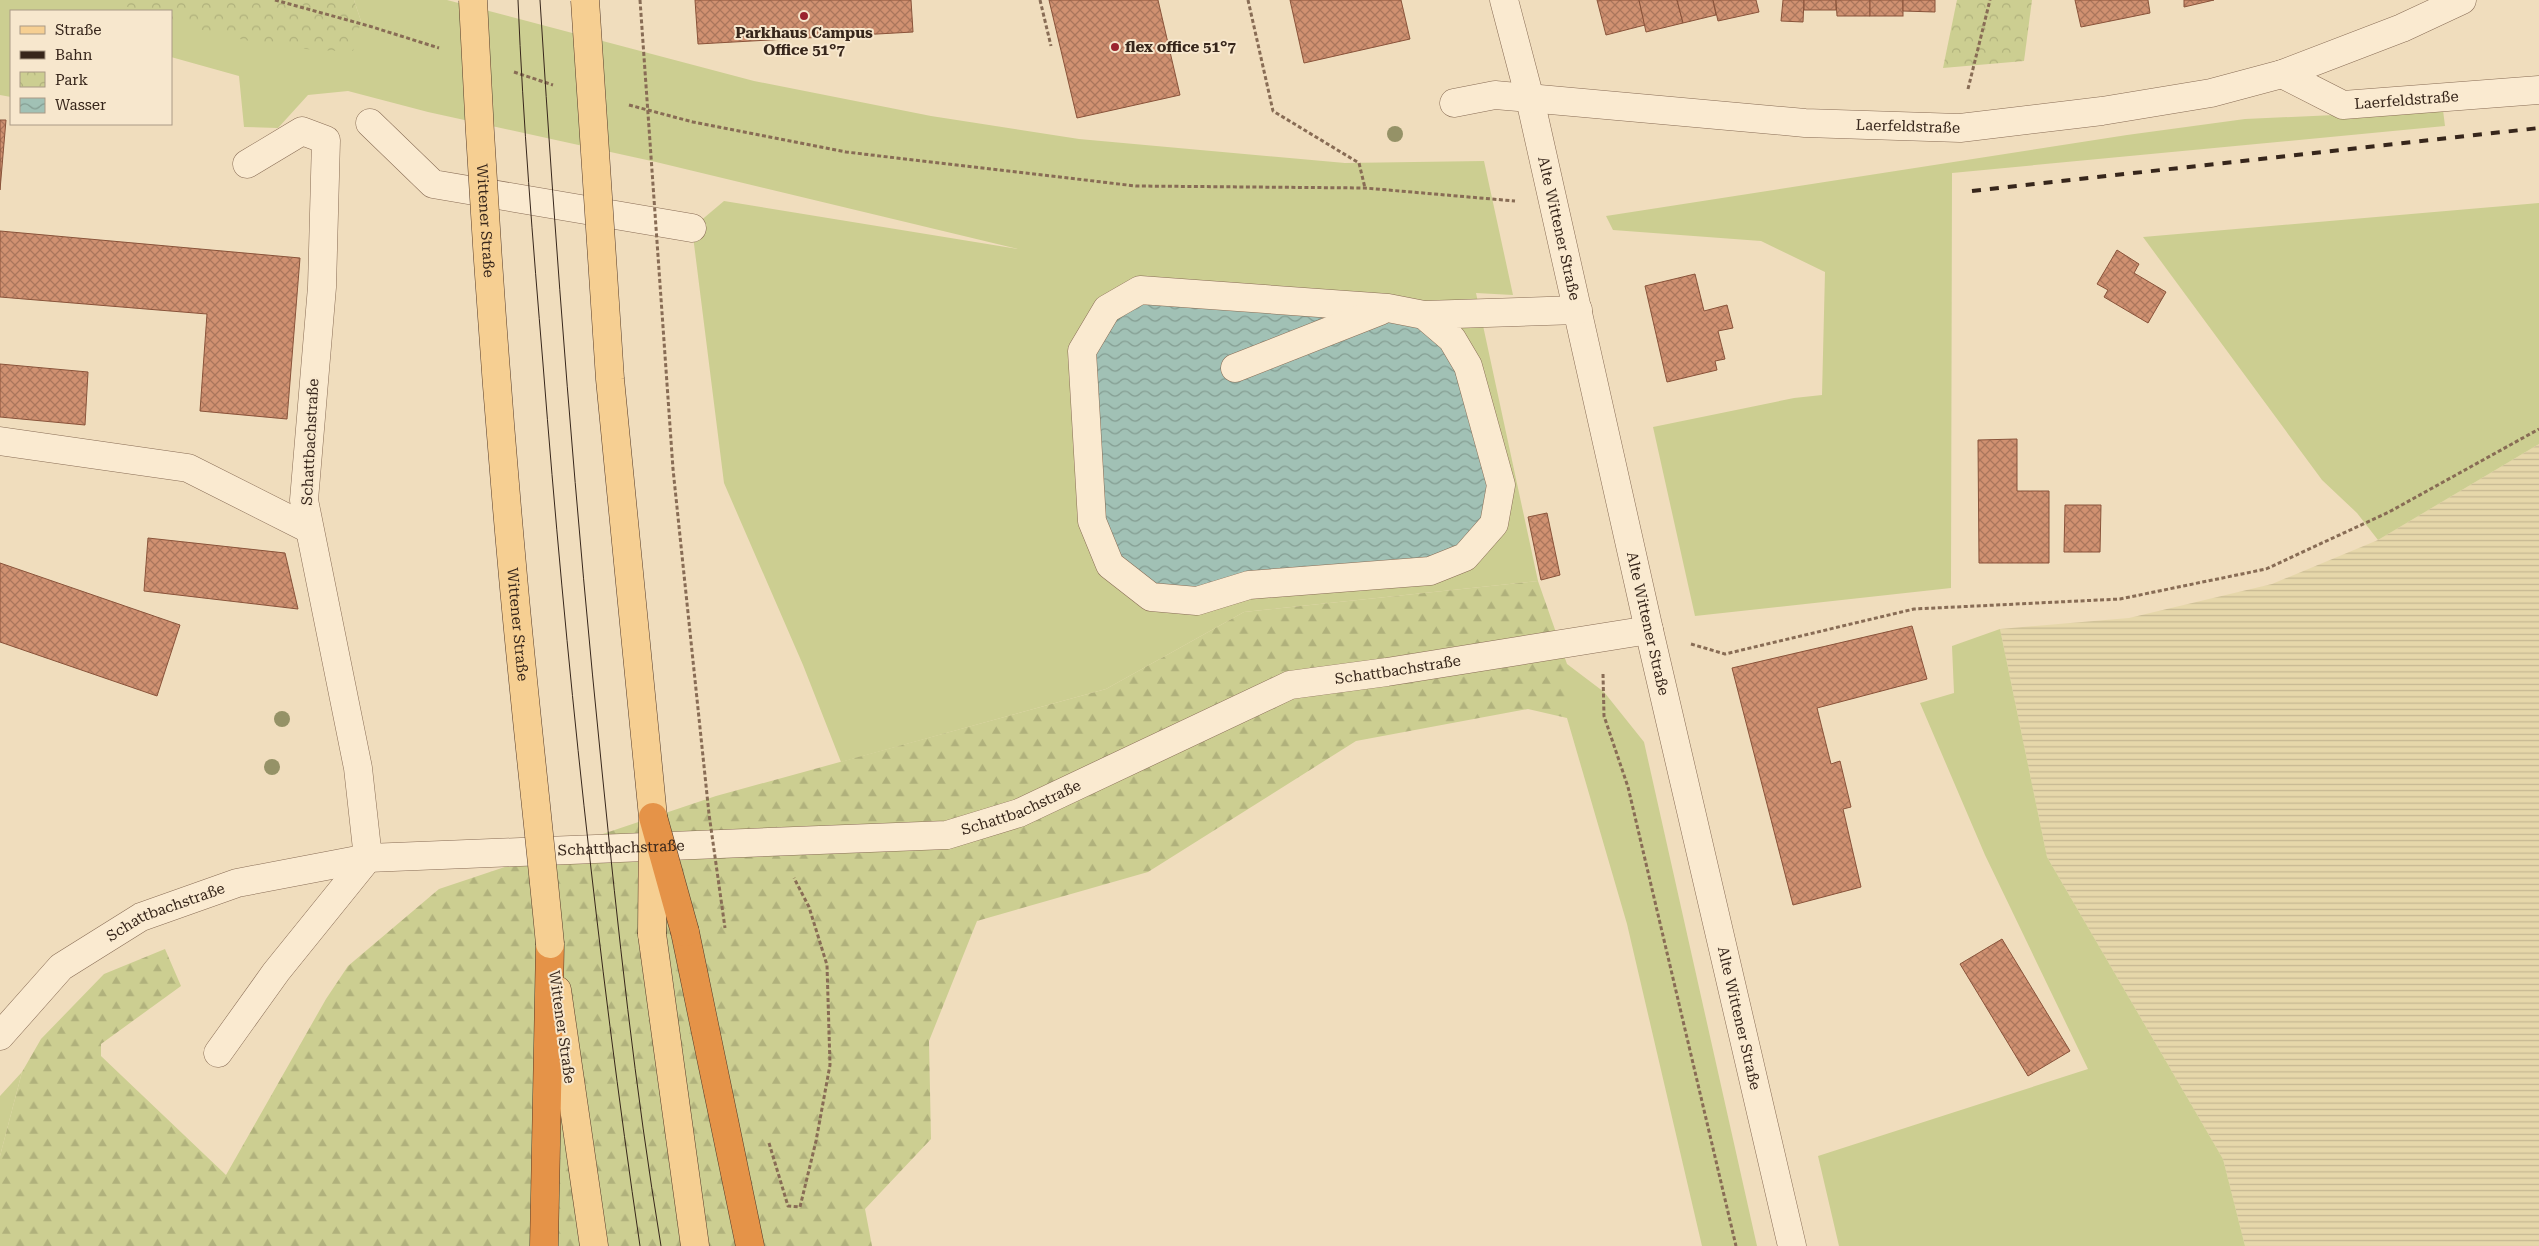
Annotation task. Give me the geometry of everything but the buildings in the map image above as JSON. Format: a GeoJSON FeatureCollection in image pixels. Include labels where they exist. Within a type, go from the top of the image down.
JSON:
{"type":"FeatureCollection","features":[{"type":"Feature","properties":{"kind":"highway"},"geometry":{"type":"LineString","coordinates":[[653,817],[685,932],[750,1246]]}},
{"type":"Feature","properties":{"kind":"highway"},"geometry":{"type":"LineString","coordinates":[[544,1246],[550,944]]}},
{"type":"Feature","properties":{"kind":"main road","name":"Wittener Straße"},"geometry":{"type":"LineString","coordinates":[[473,0],[480,159],[494,361],[512,566],[550,944],[594,1246]]}},
{"type":"Feature","properties":{"kind":"main road"},"geometry":{"type":"LineString","coordinates":[[585,0],[610,380],[653,817],[652,934],[694,1246]]}},
{"type":"Feature","properties":{"kind":"street","name":"Alte Wittener Straße"},"geometry":{"type":"LineString","coordinates":[[1504,0],[1530,99],[1649,630],[1792,1246]]}},
{"type":"Feature","properties":{"kind":"street","name":"Laerfeldstraße"},"geometry":{"type":"LineString","coordinates":[[1454,103],[1495,95],[1804,123],[1960,128],[2102,111],[2211,94],[2282,74],[2402,28],[2462,0]]}},
{"type":"Feature","properties":{"kind":"street","name":"Laerfeldstraße"},"geometry":{"type":"LineString","coordinates":[[2282,74],[2343,105],[2539,90]]}},
{"type":"Feature","properties":{"kind":"street"},"geometry":{"type":"LineString","coordinates":[[370,123],[433,184],[692,228]]}},
{"type":"Feature","properties":{"kind":"street","name":"Schattbachstraße"},"geometry":{"type":"LineString","coordinates":[[247,164],[302,131],[326,140],[322,287],[304,500],[358,768],[368,858]]}},
{"type":"Feature","properties":{"kind":"street"},"geometry":{"type":"LineString","coordinates":[[1424,314],[1452,339],[1468,366],[1501,485],[1494,524],[1465,557],[1430,571],[1249,584],[1197,601],[1151,596],[1110,565],[1092,521],[1082,350],[1107,309],[1140,290],[1388,308],[1424,314],[1578,310]]}},
{"type":"Feature","properties":{"kind":"street"},"geometry":{"type":"LineString","coordinates":[[1235,368],[1388,308]]}},
{"type":"Feature","properties":{"kind":"street"},"geometry":{"type":"LineString","coordinates":[[0,441],[188,468],[309,529]]}},
{"type":"Feature","properties":{"kind":"street","name":"Schattbachstraße"},"geometry":{"type":"LineString","coordinates":[[0,1036],[62,967],[141,917],[237,883],[368,858],[948,835],[1019,813],[1290,685],[1649,630]]}},
{"type":"Feature","properties":{"kind":"street"},"geometry":{"type":"LineString","coordinates":[[218,1053],[276,972],[368,858]]}},
{"type":"Feature","properties":{"kind":"path"},"geometry":{"type":"LineString","coordinates":[[275,0],[369,26],[444,50]]}},
{"type":"Feature","properties":{"kind":"path"},"geometry":{"type":"LineString","coordinates":[[640,0],[673,469],[709,814],[726,937]]}},
{"type":"Feature","properties":{"kind":"path"},"geometry":{"type":"LineString","coordinates":[[1040,0],[1051,46]]}},
{"type":"Feature","properties":{"kind":"path"},"geometry":{"type":"LineString","coordinates":[[1248,0],[1274,112],[1359,163],[1365,188]]}},
{"type":"Feature","properties":{"kind":"path"},"geometry":{"type":"LineString","coordinates":[[1960,128],[1990,0]]}},
{"type":"Feature","properties":{"kind":"path"},"geometry":{"type":"LineString","coordinates":[[509,71],[555,86]]}},
{"type":"Feature","properties":{"kind":"path"},"geometry":{"type":"LineString","coordinates":[[628,105],[673,117],[846,152],[1136,186],[1365,188],[1553,205]]}},
{"type":"Feature","properties":{"kind":"path"},"geometry":{"type":"LineString","coordinates":[[1649,630],[1725,654],[1914,609],[2120,599],[2266,569],[2389,512],[2539,430]]}},
{"type":"Feature","properties":{"kind":"path"},"geometry":{"type":"LineString","coordinates":[[1602,638],[1604,716],[1628,788],[1736,1246]]}},
{"type":"Feature","properties":{"kind":"path"},"geometry":{"type":"LineString","coordinates":[[766,1134],[788,1206],[800,1207],[816,1142],[830,1065],[827,965],[808,906],[776,842]]}},
{"type":"Feature","properties":{"kind":"shaded area"},"geometry":{"type":"Polygon","coordinates":[[[2539,444],[2539,1246],[2245,1246],[2223,1159],[2047,857],[2000,629],[2129,618],[2272,584],[2378,540],[2539,444]]]}},
{"type":"Feature","properties":{"kind":"green space"},"geometry":{"type":"Polygon","coordinates":[[[0,0],[118,0],[147,10],[10,10],[10,97],[0,95],[0,0]]]}},
{"type":"Feature","properties":{"kind":"green space"},"geometry":{"type":"Polygon","coordinates":[[[105,0],[354,0],[361,21],[353,51],[306,49],[239,39],[172,21],[172,10],[138,10],[105,0]]]}},
{"type":"Feature","properties":{"kind":"green space"},"geometry":{"type":"Polygon","coordinates":[[[354,0],[447,0],[754,81],[931,116],[1079,139],[1345,163],[1484,161],[1513,295],[1476,293],[1538,581],[1244,612],[1106,689],[841,762],[803,665],[724,483],[692,228],[724,201],[1018,249],[656,162],[428,112],[348,91],[308,95],[278,128],[244,127],[239,76],[172,57],[172,19],[361,21],[354,0]]]}},
{"type":"Feature","properties":{"kind":"green space"},"geometry":{"type":"Polygon","coordinates":[[[1957,0],[2032,0],[2024,61],[1943,68],[1957,0]]]}},
{"type":"Feature","properties":{"kind":"green space"},"geometry":{"type":"Polygon","coordinates":[[[2443,110],[2445,126],[1952,173],[1951,588],[1695,616],[1653,427],[1794,398],[1822,395],[1825,272],[1761,241],[1613,230],[1606,216],[2127,135],[2245,119],[2443,110]]]}},
{"type":"Feature","properties":{"kind":"green space"},"geometry":{"type":"Polygon","coordinates":[[[2539,203],[2539,444],[2378,540],[2357,513],[2322,480],[2143,237],[2539,203]]]}},
{"type":"Feature","properties":{"kind":"green space"},"geometry":{"type":"Polygon","coordinates":[[[1538,581],[1567,664],[1567,718],[1528,709],[1356,741],[1148,872],[977,921],[929,1041],[931,1139],[865,1209],[872,1246],[0,1246],[0,1156],[22,1072],[41,1039],[104,974],[165,949],[181,986],[101,1044],[101,1056],[226,1175],[326,999],[348,966],[439,889],[716,796],[1106,689],[1244,612],[1538,581]]]}},
{"type":"Feature","properties":{"kind":"green space"},"geometry":{"type":"Polygon","coordinates":[[[2000,629],[2047,857],[2223,1159],[2245,1246],[1839,1246],[1818,1156],[2088,1069],[1985,855],[1920,703],[1954,693],[1952,646],[2000,629]]]}},
{"type":"Feature","properties":{"kind":"green space"},"geometry":{"type":"Polygon","coordinates":[[[1567,664],[1604,692],[1644,742],[1757,1246],[1702,1246],[1627,924],[1567,718],[1567,664]]]}},
{"type":"Feature","properties":{"kind":"green space"},"geometry":{"type":"Polygon","coordinates":[[[22,1072],[0,1156],[0,1096],[22,1072]]]}},
{"type":"Feature","properties":{"kind":"water"},"geometry":{"type":"Polygon","coordinates":[[[1160,298],[1418,325],[1445,347],[1455,371],[1487,478],[1489,495],[1484,517],[1453,550],[1428,561],[1195,590],[1156,587],[1120,562],[1106,524],[1095,350],[1112,324],[1134,307],[1160,298]]]}},
{"type":"Feature","properties":{"kind":"tram line"},"geometry":{"type":"LineString","coordinates":[[518,0],[532,228],[572,695],[596,916],[640,1246]]}},
{"type":"Feature","properties":{"kind":"tram line"},"geometry":{"type":"LineString","coordinates":[[540,0],[567,386],[593,675],[614,890],[628,1009],[643,1128],[661,1246]]}},
{"type":"Feature","properties":{"kind":"railway"},"geometry":{"type":"LineString","coordinates":[[1972,191],[2539,128]]}},
{"type":"Feature","properties":{"kind":"place","name":"Parkhaus Campus Office 51°7"},"geometry":{"type":"Point","coordinates":[804,16]}},
{"type":"Feature","properties":{"kind":"place","name":"flex office 51°7"},"geometry":{"type":"Point","coordinates":[1115,47]}}]}
